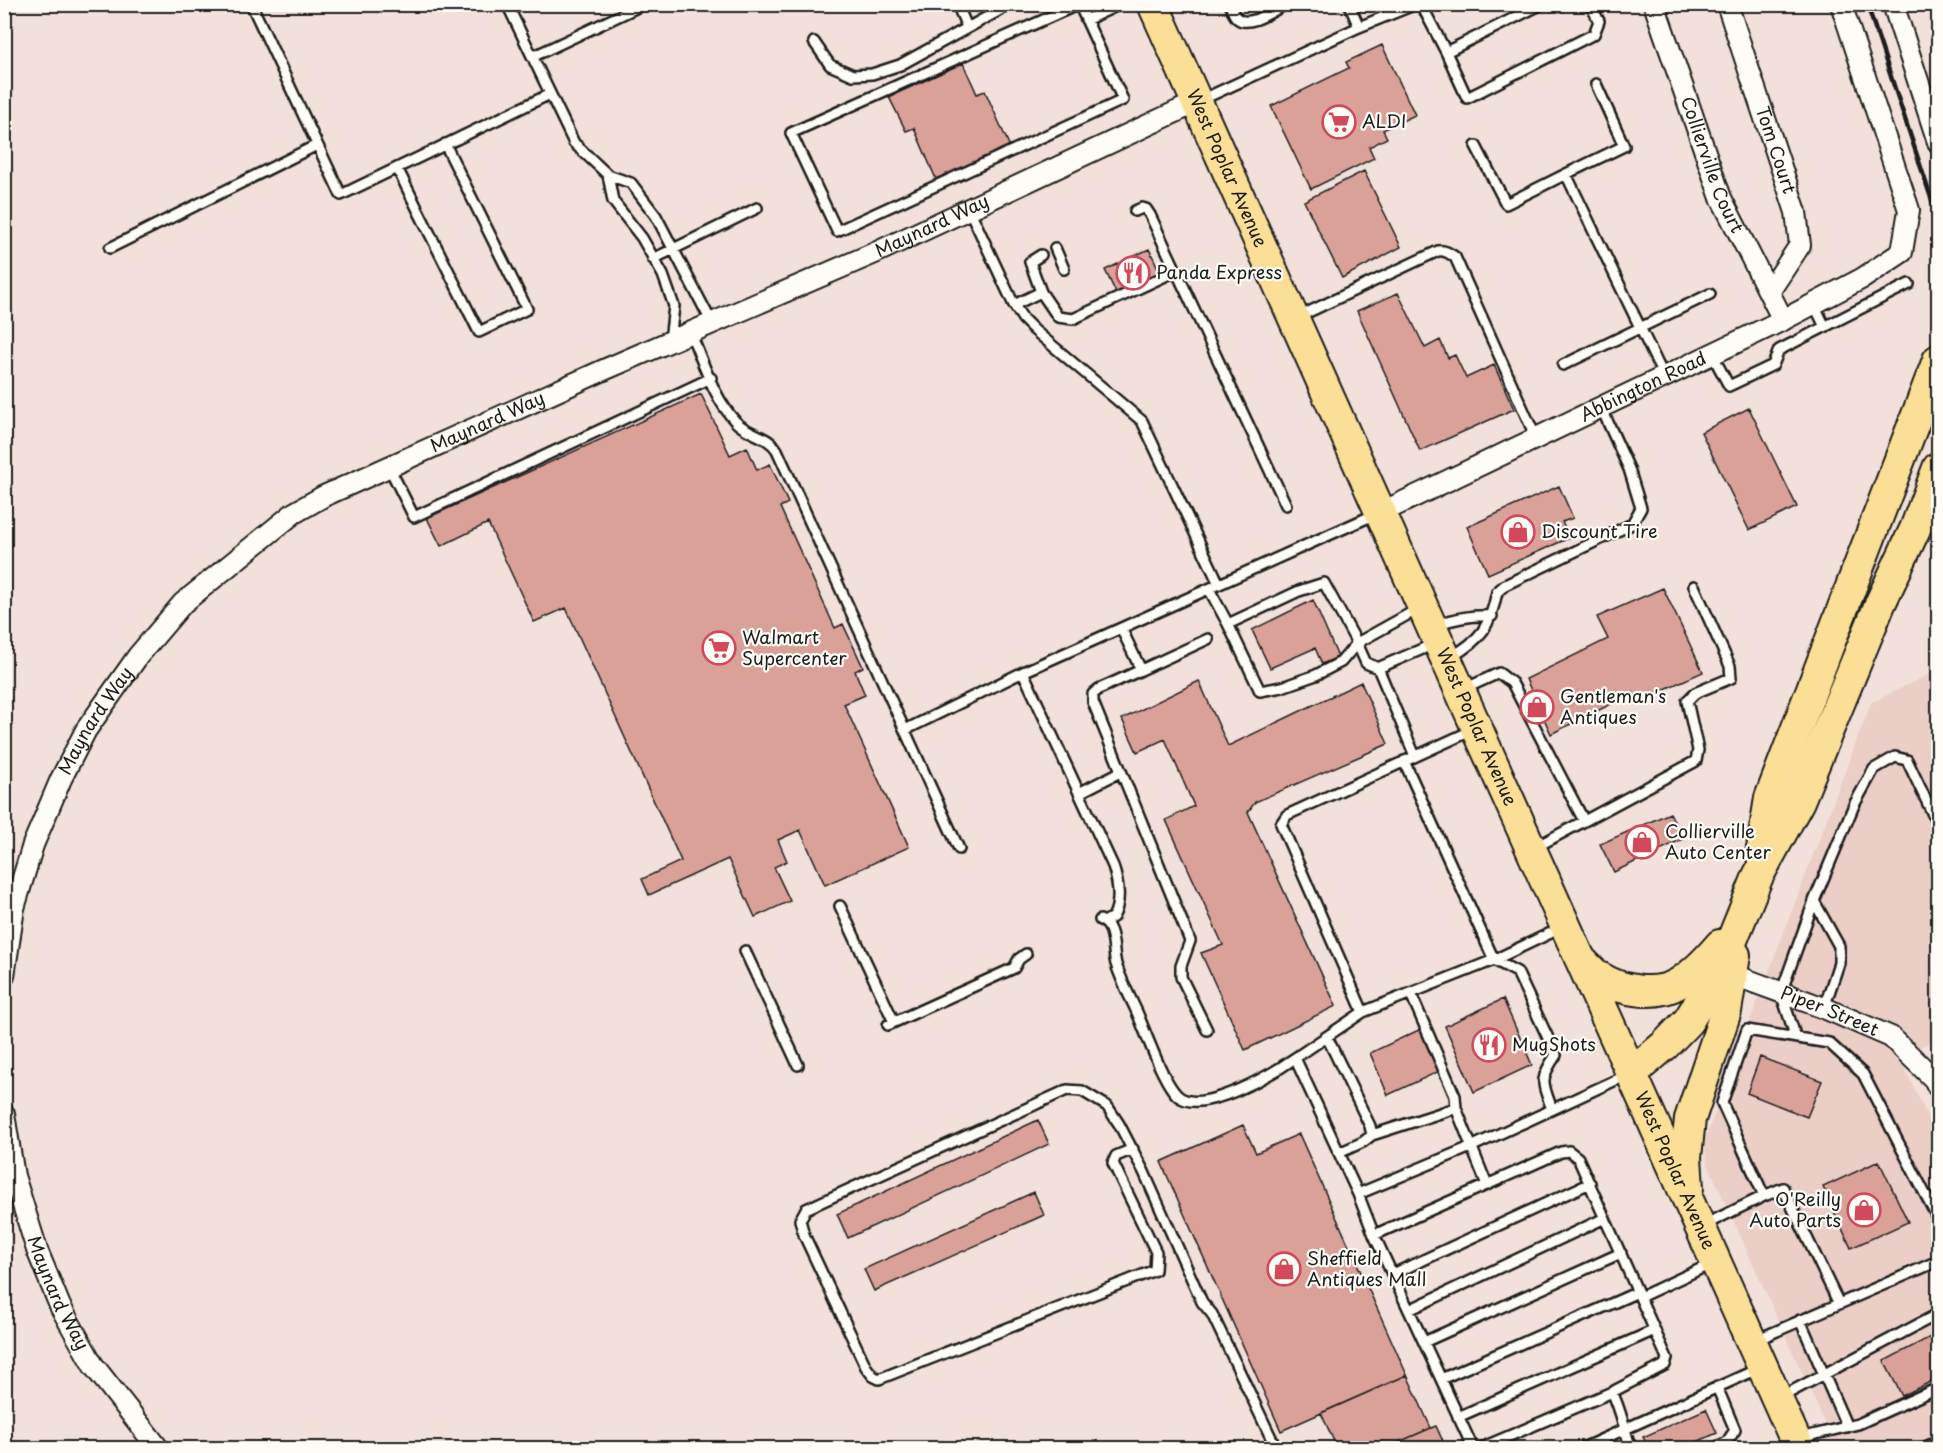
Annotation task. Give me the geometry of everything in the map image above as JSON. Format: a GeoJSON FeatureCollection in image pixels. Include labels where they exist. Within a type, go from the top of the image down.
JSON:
{"type":"FeatureCollection","features":[{"type":"Feature","properties":{"kind":"main road","name":"West Poplar Avenue"},"geometry":{"type":"LineString","coordinates":[[1153,4],[1797,1444]]}},
{"type":"Feature","properties":{"kind":"main road"},"geometry":{"type":"LineString","coordinates":[[1758,876],[1770,798],[1938,360]]}},
{"type":"Feature","properties":{"kind":"main road"},"geometry":{"type":"LineString","coordinates":[[1632,1073],[1665,1045],[1688,1021],[1719,969],[1758,876],[1799,801],[1880,604],[1915,529],[1938,468]]}},
{"type":"Feature","properties":{"kind":"main road"},"geometry":{"type":"LineString","coordinates":[[1581,960],[1599,977],[1617,986],[1641,991],[1653,991],[1676,985],[1719,969]]}},
{"type":"Feature","properties":{"kind":"main road"},"geometry":{"type":"LineString","coordinates":[[1695,1214],[1686,1157],[1690,1119],[1726,1011],[1719,969]]}},
{"type":"Feature","properties":{"kind":"street","name":"Collierville Court"},"geometry":{"type":"LineString","coordinates":[[1654,4],[1721,198],[1783,320]]}},
{"type":"Feature","properties":{"kind":"street","name":"Tom Court"},"geometry":{"type":"LineString","coordinates":[[1727,4],[1796,212],[1800,245],[1769,292]]}},
{"type":"Feature","properties":{"kind":"street","name":"Abbington Road"},"geometry":{"type":"LineString","coordinates":[[1380,513],[1783,320],[1863,278],[1902,252],[1909,210],[1841,4]]}},
{"type":"Feature","properties":{"kind":"street"},"geometry":{"type":"LineString","coordinates":[[1893,4],[1938,142]]}},
{"type":"Feature","properties":{"kind":"street","name":"Maynard Way"},"geometry":{"type":"LineString","coordinates":[[4,976],[14,908],[33,845],[61,779],[86,730],[138,656],[183,603],[294,513],[324,496],[690,332],[877,252],[1197,102]]}},
{"type":"Feature","properties":{"kind":"street","name":"Piper Street"},"geometry":{"type":"LineString","coordinates":[[1719,969],[1824,1008],[1891,1037],[1934,1079],[1938,1087]]}},
{"type":"Feature","properties":{"kind":"street","name":"Maynard Way"},"geometry":{"type":"LineString","coordinates":[[4,1114],[14,1176],[37,1250],[60,1306],[93,1365],[158,1449]]}},
{"type":"Feature","properties":{"kind":"lane"},"geometry":{"type":"LineString","coordinates":[[532,57],[644,4]]}},
{"type":"Feature","properties":{"kind":"lane"},"geometry":{"type":"LineString","coordinates":[[957,4],[967,27]]}},
{"type":"Feature","properties":{"kind":"lane"},"geometry":{"type":"LineString","coordinates":[[814,42],[830,65],[853,75],[872,74],[900,64],[1011,4]]}},
{"type":"Feature","properties":{"kind":"lane"},"geometry":{"type":"LineString","coordinates":[[1079,4],[1123,100],[837,231],[791,134],[1079,4]]}},
{"type":"Feature","properties":{"kind":"lane"},"geometry":{"type":"LineString","coordinates":[[1086,20],[1120,4]]}},
{"type":"Feature","properties":{"kind":"lane"},"geometry":{"type":"LineString","coordinates":[[1230,4],[1236,17],[1243,22],[1250,22],[1286,4]]}},
{"type":"Feature","properties":{"kind":"lane"},"geometry":{"type":"LineString","coordinates":[[1349,4],[1359,27]]}},
{"type":"Feature","properties":{"kind":"lane"},"geometry":{"type":"LineString","coordinates":[[1197,102],[1359,27],[1416,4]]}},
{"type":"Feature","properties":{"kind":"lane"},"geometry":{"type":"LineString","coordinates":[[1420,4],[1446,52],[1467,99],[1594,34],[1599,21],[1590,4]]}},
{"type":"Feature","properties":{"kind":"lane"},"geometry":{"type":"LineString","coordinates":[[1446,52],[1542,4]]}},
{"type":"Feature","properties":{"kind":"lane"},"geometry":{"type":"LineString","coordinates":[[510,5],[532,57],[574,143],[608,175],[631,183],[656,216],[712,323]]}},
{"type":"Feature","properties":{"kind":"lane"},"geometry":{"type":"LineString","coordinates":[[253,8],[341,195],[550,94]]}},
{"type":"Feature","properties":{"kind":"lane"},"geometry":{"type":"LineString","coordinates":[[1476,146],[1506,204],[1624,146],[1596,84]]}},
{"type":"Feature","properties":{"kind":"lane"},"geometry":{"type":"LineString","coordinates":[[397,168],[479,332],[527,309],[446,144]]}},
{"type":"Feature","properties":{"kind":"lane"},"geometry":{"type":"LineString","coordinates":[[110,248],[317,145]]}},
{"type":"Feature","properties":{"kind":"lane"},"geometry":{"type":"LineString","coordinates":[[1566,174],[1664,377]]}},
{"type":"Feature","properties":{"kind":"lane"},"geometry":{"type":"LineString","coordinates":[[608,175],[613,201],[642,238],[663,276],[674,306],[670,341]]}},
{"type":"Feature","properties":{"kind":"lane"},"geometry":{"type":"LineString","coordinates":[[653,259],[757,208]]}},
{"type":"Feature","properties":{"kind":"lane"},"geometry":{"type":"LineString","coordinates":[[969,209],[1014,305],[1030,327],[1142,421],[1219,584]]}},
{"type":"Feature","properties":{"kind":"lane"},"geometry":{"type":"LineString","coordinates":[[1135,211],[1146,209],[1150,215],[1286,505]]}},
{"type":"Feature","properties":{"kind":"lane"},"geometry":{"type":"LineString","coordinates":[[1055,249],[1064,268]]}},
{"type":"Feature","properties":{"kind":"lane"},"geometry":{"type":"LineString","coordinates":[[1294,319],[1443,250],[1455,257],[1536,438]]}},
{"type":"Feature","properties":{"kind":"lane"},"geometry":{"type":"LineString","coordinates":[[1041,255],[1030,262],[1041,292],[1058,317],[1072,319],[1176,271]]}},
{"type":"Feature","properties":{"kind":"lane"},"geometry":{"type":"LineString","coordinates":[[1712,354],[1729,386],[1773,365],[1779,350],[1909,284]]}},
{"type":"Feature","properties":{"kind":"lane"},"geometry":{"type":"LineString","coordinates":[[1014,305],[1041,292]]}},
{"type":"Feature","properties":{"kind":"lane"},"geometry":{"type":"LineString","coordinates":[[1563,365],[1710,294]]}},
{"type":"Feature","properties":{"kind":"lane"},"geometry":{"type":"LineString","coordinates":[[1814,304],[1825,327]]}},
{"type":"Feature","properties":{"kind":"lane"},"geometry":{"type":"LineString","coordinates":[[690,332],[719,397],[734,420],[750,433],[774,445],[959,849]]}},
{"type":"Feature","properties":{"kind":"lane"},"geometry":{"type":"LineString","coordinates":[[389,467],[414,518],[711,378]]}},
{"type":"Feature","properties":{"kind":"lane"},"geometry":{"type":"LineString","coordinates":[[1209,589],[1260,691],[1282,687],[1316,675],[1341,662],[1357,643],[1435,634],[1470,646],[1492,616],[1497,592],[1505,585],[1632,524],[1641,508],[1629,469],[1601,407]]}},
{"type":"Feature","properties":{"kind":"lane"},"geometry":{"type":"LineString","coordinates":[[905,730],[1023,672],[1380,513]]}},
{"type":"Feature","properties":{"kind":"lane"},"geometry":{"type":"LineString","coordinates":[[1228,624],[1299,591],[1324,583],[1366,663],[1378,668],[1415,756]]}},
{"type":"Feature","properties":{"kind":"lane"},"geometry":{"type":"LineString","coordinates":[[1532,849],[1696,761],[1698,750],[1688,701],[1695,693],[1731,678],[1731,674],[1730,666],[1694,586]]}},
{"type":"Feature","properties":{"kind":"lane"},"geometry":{"type":"LineString","coordinates":[[1378,668],[1435,634],[1458,617],[1492,616]]}},
{"type":"Feature","properties":{"kind":"lane"},"geometry":{"type":"LineString","coordinates":[[1121,628],[1141,670]]}},
{"type":"Feature","properties":{"kind":"lane"},"geometry":{"type":"LineString","coordinates":[[1207,1030],[1181,977],[1181,966],[1190,941],[1120,772],[1093,702],[1093,694],[1099,689],[1208,639]]}},
{"type":"Feature","properties":{"kind":"lane"},"geometry":{"type":"LineString","coordinates":[[1023,672],[1113,866],[1117,878],[1118,901],[1107,922],[1115,962],[1166,1079],[1179,1097],[1190,1101],[1205,1101],[1220,1097],[1275,1072],[1363,1012],[1494,960],[1566,926]]}},
{"type":"Feature","properties":{"kind":"lane"},"geometry":{"type":"LineString","coordinates":[[1460,691],[1499,673],[1512,683],[1584,821]]}},
{"type":"Feature","properties":{"kind":"lane"},"geometry":{"type":"LineString","coordinates":[[1363,1012],[1281,824],[1287,815],[1477,728]]}},
{"type":"Feature","properties":{"kind":"lane"},"geometry":{"type":"LineString","coordinates":[[1796,1038],[1781,993],[1814,901],[1854,805],[1874,769],[1895,758],[1907,760],[1938,825]]}},
{"type":"Feature","properties":{"kind":"lane"},"geometry":{"type":"LineString","coordinates":[[1404,761],[1494,960],[1517,972],[1556,1055],[1545,1072],[1542,1083],[1552,1109]]}},
{"type":"Feature","properties":{"kind":"lane"},"geometry":{"type":"LineString","coordinates":[[1079,793],[1120,772]]}},
{"type":"Feature","properties":{"kind":"lane"},"geometry":{"type":"LineString","coordinates":[[1814,901],[1839,946],[1839,963],[1824,1008]]}},
{"type":"Feature","properties":{"kind":"lane"},"geometry":{"type":"LineString","coordinates":[[840,906],[891,1023],[1014,968],[1019,958],[1026,954]]}},
{"type":"Feature","properties":{"kind":"lane"},"geometry":{"type":"LineString","coordinates":[[745,951],[798,1065]]}},
{"type":"Feature","properties":{"kind":"lane"},"geometry":{"type":"LineString","coordinates":[[1411,994],[1455,1096],[1456,1108],[1487,1185]]}},
{"type":"Feature","properties":{"kind":"lane"},"geometry":{"type":"LineString","coordinates":[[1764,1196],[1722,1103],[1747,1030],[1829,1043],[1863,1074],[1938,1219]]}},
{"type":"Feature","properties":{"kind":"lane"},"geometry":{"type":"LineString","coordinates":[[1327,1037],[1370,1126],[1372,1135]]}},
{"type":"Feature","properties":{"kind":"lane"},"geometry":{"type":"LineString","coordinates":[[1294,1058],[1473,1449]]}},
{"type":"Feature","properties":{"kind":"lane"},"geometry":{"type":"LineString","coordinates":[[1358,1194],[1473,1146],[1632,1073]]}},
{"type":"Feature","properties":{"kind":"lane"},"geometry":{"type":"LineString","coordinates":[[1132,1149],[1116,1156],[1113,1162],[1156,1252],[1155,1270],[879,1379],[873,1376],[866,1366],[804,1235],[800,1220],[806,1209],[1067,1089],[1082,1091],[1107,1106],[1119,1124],[1132,1149],[1202,1302],[1212,1314],[1276,1449]]}},
{"type":"Feature","properties":{"kind":"lane"},"geometry":{"type":"LineString","coordinates":[[1339,1153],[1363,1142],[1372,1135],[1456,1108]]}},
{"type":"Feature","properties":{"kind":"lane"},"geometry":{"type":"LineString","coordinates":[[1374,1235],[1561,1152],[1569,1151],[1578,1158],[1667,1358],[1665,1365],[1612,1392],[1481,1449]]}},
{"type":"Feature","properties":{"kind":"lane"},"geometry":{"type":"LineString","coordinates":[[1392,1274],[1590,1183]]}},
{"type":"Feature","properties":{"kind":"lane"},"geometry":{"type":"LineString","coordinates":[[1695,1214],[1764,1196],[1783,1188],[1839,1304]]}},
{"type":"Feature","properties":{"kind":"lane"},"geometry":{"type":"LineString","coordinates":[[1409,1310],[1605,1218]]}},
{"type":"Feature","properties":{"kind":"lane"},"geometry":{"type":"LineString","coordinates":[[1424,1342],[1621,1252]]}},
{"type":"Feature","properties":{"kind":"lane"},"geometry":{"type":"LineString","coordinates":[[1582,1449],[1718,1387],[1800,1320],[1938,1261]]}},
{"type":"Feature","properties":{"kind":"lane"},"geometry":{"type":"LineString","coordinates":[[1441,1379],[1716,1262]]}},
{"type":"Feature","properties":{"kind":"lane"},"geometry":{"type":"LineString","coordinates":[[1777,1399],[1938,1314]]}},
{"type":"Feature","properties":{"kind":"lane"},"geometry":{"type":"LineString","coordinates":[[1800,1320],[1847,1427]]}},
{"type":"Feature","properties":{"kind":"lane"},"geometry":{"type":"LineString","coordinates":[[1458,1417],[1655,1330]]}},
{"type":"Feature","properties":{"kind":"lane"},"geometry":{"type":"LineString","coordinates":[[1715,1449],[1727,1442],[1735,1430],[1718,1387]]}},
{"type":"Feature","properties":{"kind":"lane"},"geometry":{"type":"LineString","coordinates":[[1797,1444],[1858,1424],[1938,1388]]}},
{"type":"Feature","properties":{"kind":"lane"},"geometry":{"type":"LineString","coordinates":[[1612,1392],[1617,1401],[1631,1449]]}},
{"type":"Feature","properties":{"kind":"lane"},"geometry":{"type":"LineString","coordinates":[[1923,1449],[1938,1441]]}},
{"type":"Feature","properties":{"kind":"shaded area"},"geometry":{"type":"Polygon","coordinates":[[[1938,670],[1938,1038],[1899,1057],[1938,1138],[1938,1448],[1836,1448],[1707,1162],[1704,1142],[1871,703],[1938,670]]]}},
{"type":"Feature","properties":{"kind":"building","name":"ALDI"},"geometry":{"type":"Polygon","coordinates":[[[1382,45],[1415,115],[1383,130],[1387,138],[1369,147],[1374,158],[1311,189],[1271,106],[1349,68],[1346,62],[1382,45]]]}},
{"type":"Feature","properties":{"kind":"building"},"geometry":{"type":"Polygon","coordinates":[[[963,63],[977,94],[985,91],[1010,147],[936,179],[914,128],[906,131],[889,97],[963,63]]]}},
{"type":"Feature","properties":{"kind":"building"},"geometry":{"type":"Polygon","coordinates":[[[1364,171],[1401,247],[1342,278],[1304,201],[1364,171]]]}},
{"type":"Feature","properties":{"kind":"building","name":"Panda Express"},"geometry":{"type":"Polygon","coordinates":[[[1149,249],[1162,276],[1118,297],[1105,270],[1149,249]]]}},
{"type":"Feature","properties":{"kind":"building"},"geometry":{"type":"Polygon","coordinates":[[[1398,293],[1425,348],[1440,340],[1448,358],[1455,355],[1466,378],[1494,365],[1514,409],[1420,451],[1357,311],[1398,293]]]}},
{"type":"Feature","properties":{"kind":"building","name":"Walmart Supercenter"},"geometry":{"type":"Polygon","coordinates":[[[701,394],[730,455],[747,447],[757,470],[770,464],[788,503],[780,507],[835,628],[843,624],[863,667],[855,671],[865,695],[844,704],[909,847],[825,885],[800,830],[778,840],[787,861],[774,867],[790,901],[755,917],[728,859],[649,895],[642,879],[681,861],[566,608],[534,622],[488,523],[441,546],[427,518],[701,394]]]}},
{"type":"Feature","properties":{"kind":"building"},"geometry":{"type":"Polygon","coordinates":[[[1749,408],[1797,507],[1749,530],[1701,432],[1749,408]]]}},
{"type":"Feature","properties":{"kind":"building","name":"Discount Tire"},"geometry":{"type":"Polygon","coordinates":[[[1559,486],[1573,518],[1562,522],[1569,538],[1488,574],[1467,527],[1559,486]]]}},
{"type":"Feature","properties":{"kind":"building"},"geometry":{"type":"Polygon","coordinates":[[[1663,588],[1703,672],[1636,702],[1633,693],[1551,734],[1526,679],[1608,639],[1597,617],[1663,588]]]}},
{"type":"Feature","properties":{"kind":"building"},"geometry":{"type":"Polygon","coordinates":[[[1313,600],[1338,657],[1322,664],[1315,648],[1270,668],[1252,630],[1313,600]]]}},
{"type":"Feature","properties":{"kind":"building"},"geometry":{"type":"Polygon","coordinates":[[[1199,681],[1228,746],[1361,682],[1388,744],[1255,802],[1248,812],[1336,1006],[1245,1050],[1201,953],[1223,945],[1166,820],[1194,806],[1165,739],[1137,752],[1122,719],[1199,681]]]}},
{"type":"Feature","properties":{"kind":"building","name":"Collierville Auto Center"},"geometry":{"type":"Polygon","coordinates":[[[1670,813],[1683,839],[1614,872],[1600,844],[1670,813]]]}},
{"type":"Feature","properties":{"kind":"building","name":"MugShots"},"geometry":{"type":"Polygon","coordinates":[[[1503,999],[1532,1065],[1474,1092],[1445,1026],[1503,999]]]}},
{"type":"Feature","properties":{"kind":"building"},"geometry":{"type":"Polygon","coordinates":[[[1425,1027],[1444,1069],[1388,1095],[1370,1053],[1425,1027]]]}},
{"type":"Feature","properties":{"kind":"building"},"geometry":{"type":"Polygon","coordinates":[[[1760,1057],[1822,1081],[1807,1117],[1747,1093],[1760,1057]]]}},
{"type":"Feature","properties":{"kind":"building"},"geometry":{"type":"Polygon","coordinates":[[[1038,1120],[1049,1144],[848,1238],[837,1214],[1038,1120]]]}},
{"type":"Feature","properties":{"kind":"building","name":"Sheffield Antiques Mall"},"geometry":{"type":"Polygon","coordinates":[[[1243,1125],[1256,1153],[1299,1134],[1407,1375],[1281,1431],[1161,1162],[1243,1125]]]}},
{"type":"Feature","properties":{"kind":"building"},"geometry":{"type":"Polygon","coordinates":[[[1879,1161],[1908,1222],[1851,1248],[1823,1187],[1879,1161]]]}},
{"type":"Feature","properties":{"kind":"building"},"geometry":{"type":"Polygon","coordinates":[[[1034,1192],[1044,1215],[874,1291],[864,1269],[1034,1192]]]}},
{"type":"Feature","properties":{"kind":"building"},"geometry":{"type":"Polygon","coordinates":[[[1938,1333],[1938,1378],[1902,1396],[1884,1361],[1938,1333]]]}},
{"type":"Feature","properties":{"kind":"building"},"geometry":{"type":"Polygon","coordinates":[[[1407,1375],[1431,1428],[1385,1448],[1337,1448],[1321,1413],[1407,1375]]]}},
{"type":"Feature","properties":{"kind":"building"},"geometry":{"type":"Polygon","coordinates":[[[1706,1409],[1717,1433],[1683,1448],[1649,1448],[1643,1437],[1706,1409]]]}},
{"type":"Feature","properties":{"kind":"building"},"geometry":{"type":"Polygon","coordinates":[[[1436,1426],[1446,1448],[1385,1448],[1431,1428],[1436,1426]]]}},
{"type":"Feature","properties":{"kind":"railway"},"geometry":{"type":"LineString","coordinates":[[1867,4],[1938,219]]}},
{"type":"Feature","properties":{"kind":"place","name":"ALDI"},"geometry":{"type":"Point","coordinates":[1339,122]}},
{"type":"Feature","properties":{"kind":"place","name":"Panda Express"},"geometry":{"type":"Point","coordinates":[1133,273]}},
{"type":"Feature","properties":{"kind":"place","name":"Discount Tire"},"geometry":{"type":"Point","coordinates":[1518,532]}},
{"type":"Feature","properties":{"kind":"place","name":"Walmart Supercenter"},"geometry":{"type":"Point","coordinates":[719,648]}},
{"type":"Feature","properties":{"kind":"place","name":"Gentleman's Antiques"},"geometry":{"type":"Point","coordinates":[1537,707]}},
{"type":"Feature","properties":{"kind":"place","name":"Collierville Auto Center"},"geometry":{"type":"Point","coordinates":[1642,842]}},
{"type":"Feature","properties":{"kind":"place","name":"MugShots"},"geometry":{"type":"Point","coordinates":[1489,1045]}},
{"type":"Feature","properties":{"kind":"place","name":"O'Reilly Auto Parts"},"geometry":{"type":"Point","coordinates":[1864,1210]}},
{"type":"Feature","properties":{"kind":"place","name":"Sheffield Antiques Mall"},"geometry":{"type":"Point","coordinates":[1284,1269]}}]}
